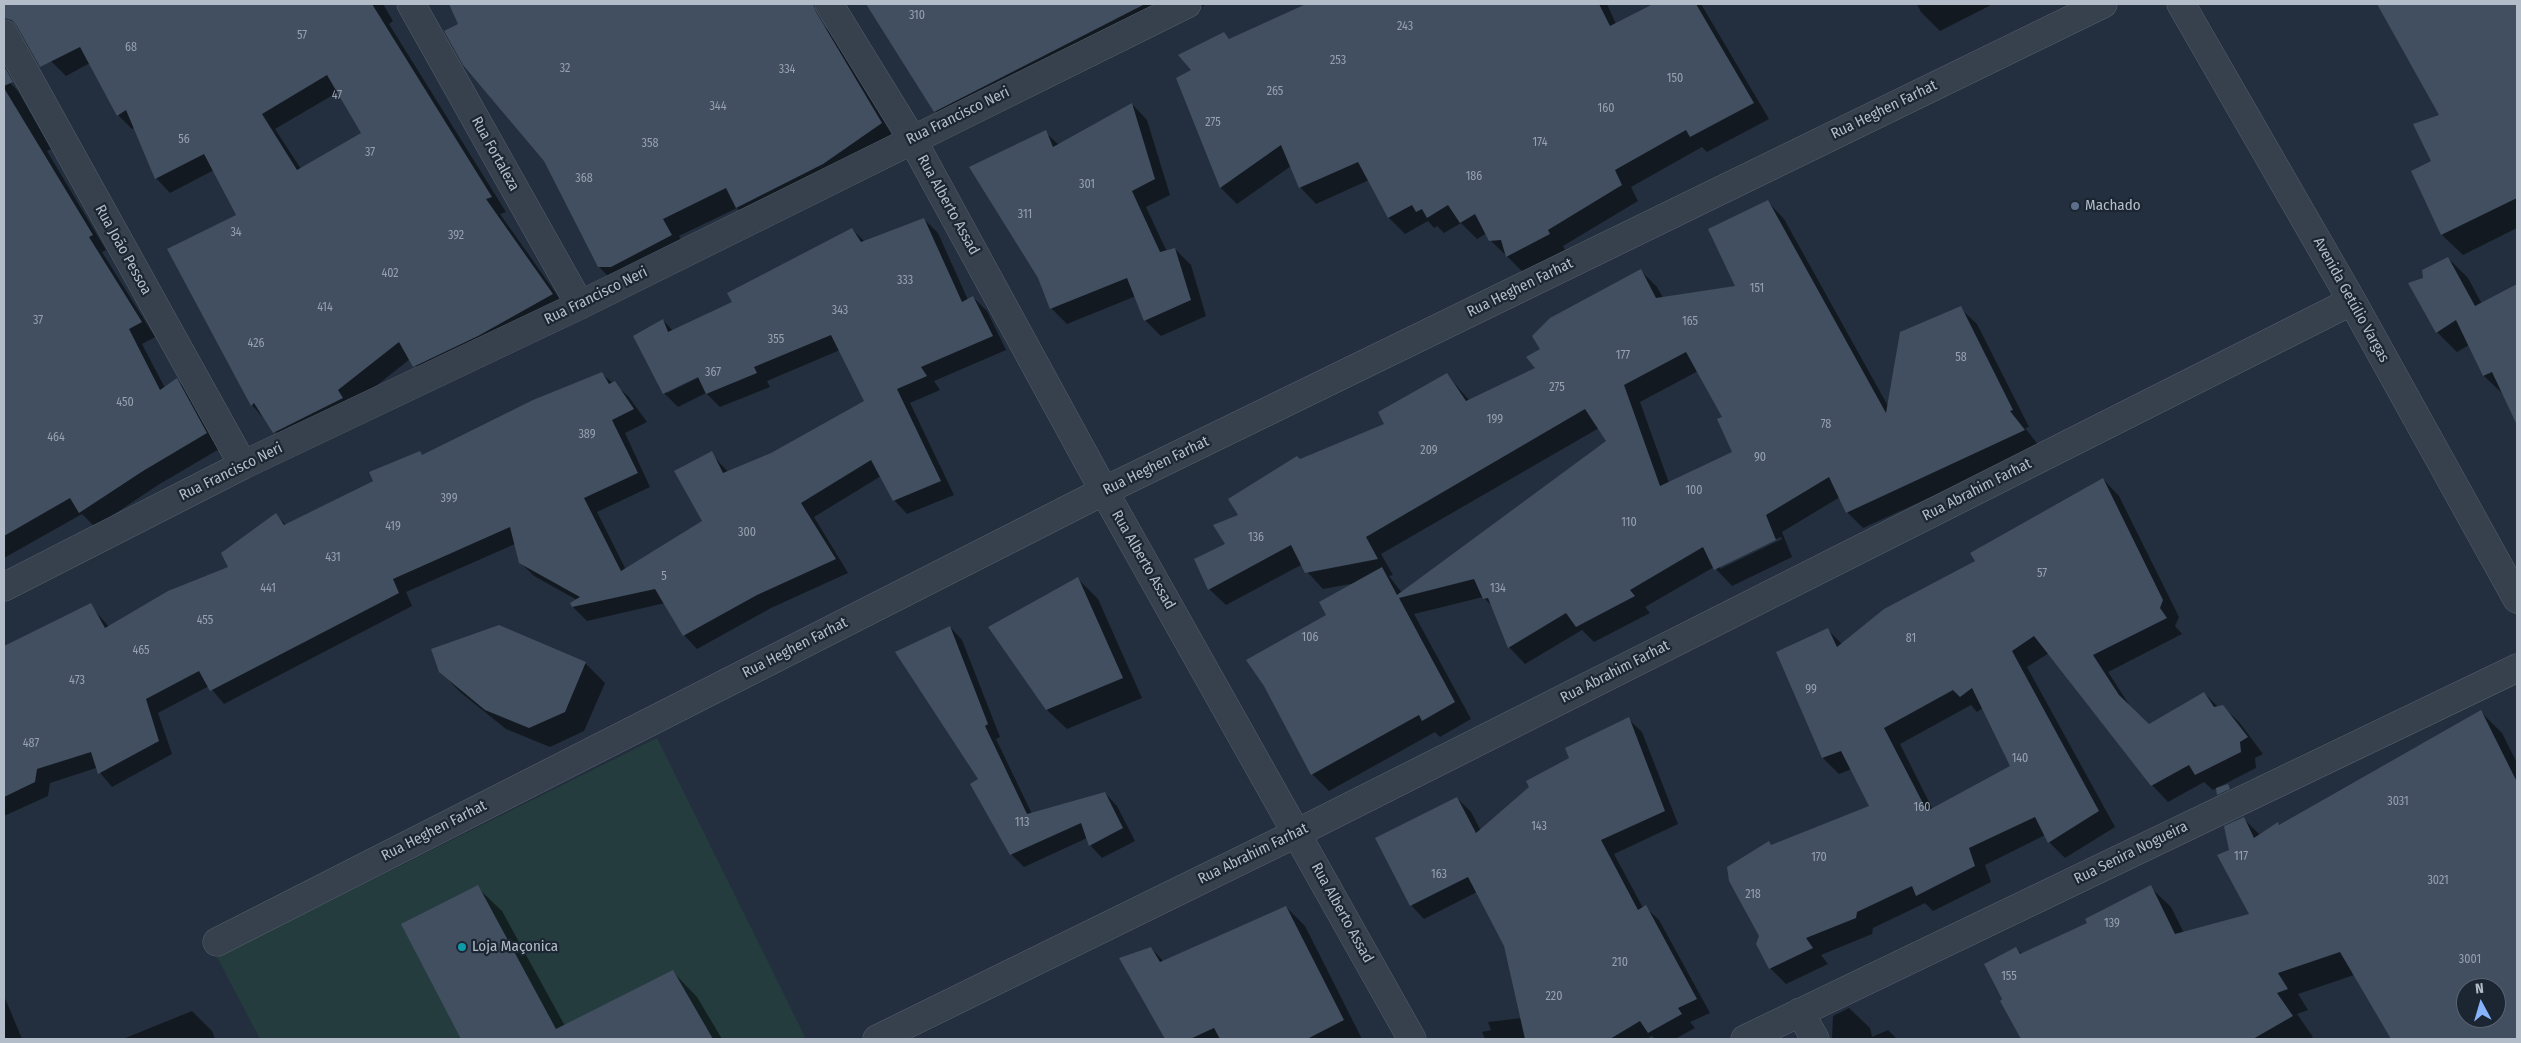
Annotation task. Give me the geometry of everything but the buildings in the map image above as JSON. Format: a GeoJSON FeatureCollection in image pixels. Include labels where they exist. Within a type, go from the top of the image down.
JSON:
{"type":"FeatureCollection","features":[{"type":"Feature","properties":{"kind":"street","name":"Rua Fortaleza"},"geometry":{"type":"LineString","coordinates":[[411,4],[580,305]]}},
{"type":"Feature","properties":{"kind":"street","name":"Rua Alberto Assad"},"geometry":{"type":"LineString","coordinates":[[829,4],[912,139],[1104,491],[1298,833],[1412,1039]]}},
{"type":"Feature","properties":{"kind":"street","name":"Rua Francisco Neri"},"geometry":{"type":"LineString","coordinates":[[4,587],[243,465],[580,305],[1187,4]]}},
{"type":"Feature","properties":{"kind":"street","name":"Rua Heghen Farhat"},"geometry":{"type":"LineString","coordinates":[[217,942],[1104,491],[2103,4]]}},
{"type":"Feature","properties":{"kind":"street","name":"Avenida Getúlio Vargas"},"geometry":{"type":"LineString","coordinates":[[2182,4],[2352,301],[2517,599]]}},
{"type":"Feature","properties":{"kind":"street","name":"Rua João Pessoa"},"geometry":{"type":"LineString","coordinates":[[4,34],[243,465]]}},
{"type":"Feature","properties":{"kind":"street","name":"Rua Abrahim Farhat"},"geometry":{"type":"LineString","coordinates":[[877,1039],[1298,833],[2352,301]]}},
{"type":"Feature","properties":{"kind":"street","name":"Rua Senira Nogueira"},"geometry":{"type":"LineString","coordinates":[[1745,1039],[2517,668]]}},
{"type":"Feature","properties":{"kind":"street"},"geometry":{"type":"LineString","coordinates":[[1800,1012],[1815,1039]]}},
{"type":"Feature","properties":{"kind":"green space"},"geometry":{"type":"Polygon","coordinates":[[[657,738],[805,1037],[801,1039],[260,1039],[217,957],[657,738]]]}},
{"type":"Feature","properties":{"kind":"place","name":"Machado"},"geometry":{"type":"Point","coordinates":[2075,206]}},
{"type":"Feature","properties":{"kind":"place","name":"Loja Maçonica"},"geometry":{"type":"Point","coordinates":[462,947]}}]}
